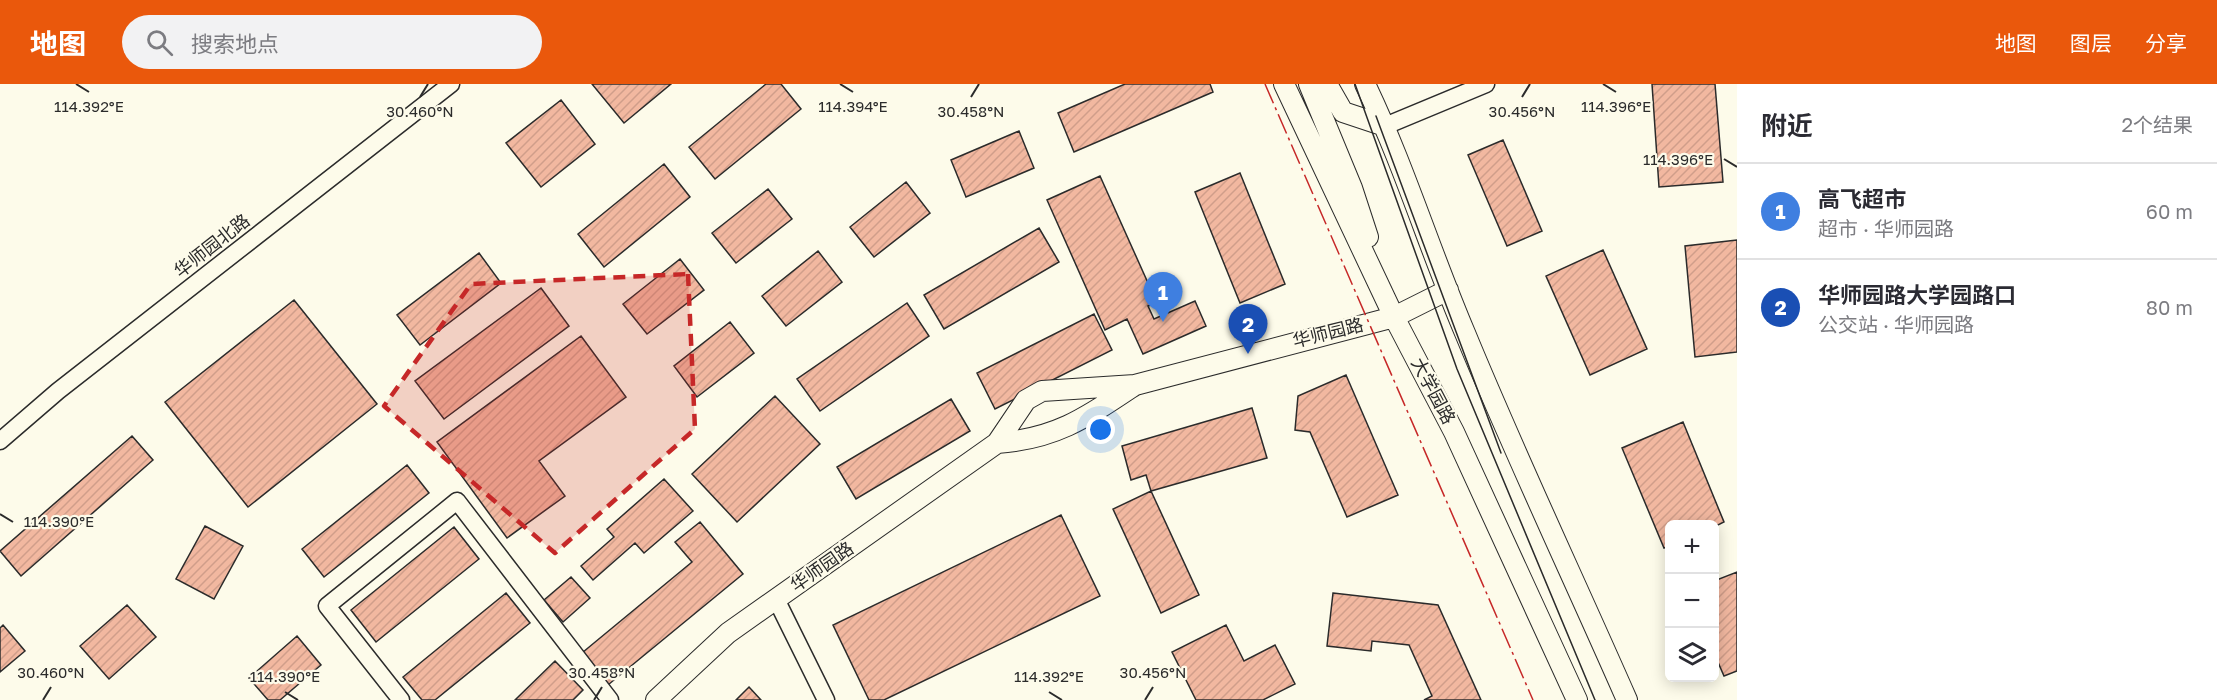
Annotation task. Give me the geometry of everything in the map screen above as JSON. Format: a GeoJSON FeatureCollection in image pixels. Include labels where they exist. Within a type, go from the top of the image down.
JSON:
{"type":"FeatureCollection","features":[{"type":"Feature","properties":{"kind":"main road","name":"大学园路"},"geometry":{"type":"LineString","coordinates":[[1284,84],[1394,317],[1454,432],[1577,700]]}},
{"type":"Feature","properties":{"kind":"main road"},"geometry":{"type":"LineString","coordinates":[[1309,84],[1352,188],[1394,317]]}},
{"type":"Feature","properties":{"kind":"main road"},"geometry":{"type":"LineString","coordinates":[[1327,84],[1343,112],[1385,126]]}},
{"type":"Feature","properties":{"kind":"main road"},"geometry":{"type":"LineString","coordinates":[[1365,84],[1385,126],[1448,290],[1507,434],[1627,700]]}},
{"type":"Feature","properties":{"kind":"main road","name":"华师园路"},"geometry":{"type":"LineString","coordinates":[[1135,385],[1394,317],[1448,290]]}},
{"type":"Feature","properties":{"kind":"main road"},"geometry":{"type":"LineString","coordinates":[[997,443],[1024,441],[1058,432],[1135,385]]}},
{"type":"Feature","properties":{"kind":"main road"},"geometry":{"type":"LineString","coordinates":[[997,443],[1026,400],[1042,391],[1135,385]]}},
{"type":"Feature","properties":{"kind":"main road","name":"华师园路"},"geometry":{"type":"LineString","coordinates":[[656,700],[728,633],[997,443]]}},
{"type":"Feature","properties":{"kind":"street","name":"华师园北路"},"geometry":{"type":"LineString","coordinates":[[0,441],[58,391],[451,84]]}},
{"type":"Feature","properties":{"kind":"street"},"geometry":{"type":"LineString","coordinates":[[1385,126],[1486,84]]}},
{"type":"Feature","properties":{"kind":"street"},"geometry":{"type":"LineString","coordinates":[[401,700],[327,606],[458,501],[610,700]]}},
{"type":"Feature","properties":{"kind":"street"},"geometry":{"type":"LineString","coordinates":[[776,599],[826,700]]}},
{"type":"Feature","properties":{"kind":"highlighted area"},"geometry":{"type":"Polygon","coordinates":[[[688,274],[695,429],[555,553],[384,406],[471,284],[688,274]]]}},
{"type":"Feature","properties":{"kind":"building"},"geometry":{"type":"Polygon","coordinates":[[[592,84],[671,84],[624,123],[592,84]]]}},
{"type":"Feature","properties":{"kind":"building"},"geometry":{"type":"Polygon","coordinates":[[[766,84],[781,84],[801,109],[715,179],[689,147],[766,84]]]}},
{"type":"Feature","properties":{"kind":"building"},"geometry":{"type":"Polygon","coordinates":[[[1125,84],[1210,84],[1213,92],[1074,152],[1058,113],[1125,84]]]}},
{"type":"Feature","properties":{"kind":"building"},"geometry":{"type":"Polygon","coordinates":[[[1652,84],[1715,84],[1723,182],[1659,187],[1652,84]]]}},
{"type":"Feature","properties":{"kind":"building"},"geometry":{"type":"Polygon","coordinates":[[[561,100],[595,144],[541,187],[506,143],[561,100]]]}},
{"type":"Feature","properties":{"kind":"building"},"geometry":{"type":"Polygon","coordinates":[[[1019,131],[1034,168],[966,197],[951,160],[1019,131]]]}},
{"type":"Feature","properties":{"kind":"building"},"geometry":{"type":"Polygon","coordinates":[[[1503,140],[1542,231],[1507,246],[1468,155],[1503,140]]]}},
{"type":"Feature","properties":{"kind":"building"},"geometry":{"type":"Polygon","coordinates":[[[664,164],[690,197],[604,267],[578,234],[664,164]]]}},
{"type":"Feature","properties":{"kind":"building"},"geometry":{"type":"Polygon","coordinates":[[[1240,173],[1285,284],[1240,303],[1195,192],[1240,173]]]}},
{"type":"Feature","properties":{"kind":"building"},"geometry":{"type":"Polygon","coordinates":[[[1100,176],[1157,303],[1148,306],[1154,319],[1195,301],[1206,326],[1143,354],[1127,319],[1105,330],[1047,200],[1100,176]]]}},
{"type":"Feature","properties":{"kind":"building"},"geometry":{"type":"Polygon","coordinates":[[[906,182],[930,213],[874,257],[850,227],[906,182]]]}},
{"type":"Feature","properties":{"kind":"building"},"geometry":{"type":"Polygon","coordinates":[[[768,189],[792,219],[736,263],[712,233],[768,189]]]}},
{"type":"Feature","properties":{"kind":"building"},"geometry":{"type":"Polygon","coordinates":[[[1039,228],[1059,262],[944,329],[924,295],[1039,228]]]}},
{"type":"Feature","properties":{"kind":"building"},"geometry":{"type":"Polygon","coordinates":[[[1737,240],[1737,352],[1695,357],[1685,246],[1737,240]]]}},
{"type":"Feature","properties":{"kind":"building"},"geometry":{"type":"Polygon","coordinates":[[[1603,250],[1647,349],[1590,375],[1546,276],[1603,250]]]}},
{"type":"Feature","properties":{"kind":"building"},"geometry":{"type":"Polygon","coordinates":[[[818,251],[842,282],[786,326],[762,296],[818,251]]]}},
{"type":"Feature","properties":{"kind":"building"},"geometry":{"type":"Polygon","coordinates":[[[479,253],[501,283],[420,345],[397,315],[479,253]]]}},
{"type":"Feature","properties":{"kind":"building"},"geometry":{"type":"Polygon","coordinates":[[[680,259],[704,290],[647,334],[623,304],[680,259]]]}},
{"type":"Feature","properties":{"kind":"building"},"geometry":{"type":"Polygon","coordinates":[[[541,288],[569,326],[444,419],[415,381],[541,288]]]}},
{"type":"Feature","properties":{"kind":"building"},"geometry":{"type":"Polygon","coordinates":[[[294,300],[377,404],[248,507],[165,402],[294,300]]]}},
{"type":"Feature","properties":{"kind":"building"},"geometry":{"type":"Polygon","coordinates":[[[907,303],[929,336],[820,411],[797,379],[907,303]]]}},
{"type":"Feature","properties":{"kind":"building"},"geometry":{"type":"Polygon","coordinates":[[[1094,314],[1112,350],[995,409],[977,373],[1094,314]]]}},
{"type":"Feature","properties":{"kind":"building"},"geometry":{"type":"Polygon","coordinates":[[[730,322],[754,353],[697,397],[674,366],[730,322]]]}},
{"type":"Feature","properties":{"kind":"building"},"geometry":{"type":"Polygon","coordinates":[[[581,336],[626,397],[539,461],[565,496],[507,538],[437,442],[581,336]]]}},
{"type":"Feature","properties":{"kind":"building"},"geometry":{"type":"Polygon","coordinates":[[[1346,375],[1398,495],[1347,517],[1310,432],[1295,430],[1298,396],[1346,375]]]}},
{"type":"Feature","properties":{"kind":"building"},"geometry":{"type":"Polygon","coordinates":[[[775,396],[820,444],[737,522],[692,474],[775,396]]]}},
{"type":"Feature","properties":{"kind":"building"},"geometry":{"type":"Polygon","coordinates":[[[951,399],[970,431],[856,499],[837,467],[951,399]]]}},
{"type":"Feature","properties":{"kind":"building"},"geometry":{"type":"Polygon","coordinates":[[[1252,408],[1267,458],[1151,491],[1146,475],[1131,480],[1122,446],[1252,408]]]}},
{"type":"Feature","properties":{"kind":"building"},"geometry":{"type":"Polygon","coordinates":[[[1683,422],[1724,522],[1719,524],[1719,520],[1665,520],[1664,548],[1622,448],[1683,422]]]}},
{"type":"Feature","properties":{"kind":"building"},"geometry":{"type":"Polygon","coordinates":[[[132,436],[153,460],[21,576],[0,551],[132,436]]]}},
{"type":"Feature","properties":{"kind":"building"},"geometry":{"type":"Polygon","coordinates":[[[407,465],[429,493],[324,577],[302,549],[407,465]]]}},
{"type":"Feature","properties":{"kind":"building"},"geometry":{"type":"Polygon","coordinates":[[[664,479],[693,511],[644,553],[635,543],[593,580],[581,566],[614,537],[607,529],[664,479]]]}},
{"type":"Feature","properties":{"kind":"building"},"geometry":{"type":"Polygon","coordinates":[[[1151,491],[1199,595],[1161,613],[1113,509],[1151,491]]]}},
{"type":"Feature","properties":{"kind":"building"},"geometry":{"type":"Polygon","coordinates":[[[1061,515],[1100,596],[884,700],[869,700],[833,625],[1061,515]]]}},
{"type":"Feature","properties":{"kind":"building"},"geometry":{"type":"Polygon","coordinates":[[[700,522],[743,574],[603,689],[577,657],[692,562],[675,542],[700,522]]]}},
{"type":"Feature","properties":{"kind":"building"},"geometry":{"type":"Polygon","coordinates":[[[205,526],[243,546],[214,599],[176,579],[205,526]]]}},
{"type":"Feature","properties":{"kind":"building"},"geometry":{"type":"Polygon","coordinates":[[[454,527],[479,559],[376,642],[351,610],[454,527]]]}},
{"type":"Feature","properties":{"kind":"building"},"geometry":{"type":"Polygon","coordinates":[[[1737,572],[1737,671],[1724,676],[1719,664],[1719,579],[1737,572]]]}},
{"type":"Feature","properties":{"kind":"building"},"geometry":{"type":"Polygon","coordinates":[[[571,577],[590,598],[563,622],[544,600],[571,577]]]}},
{"type":"Feature","properties":{"kind":"building"},"geometry":{"type":"Polygon","coordinates":[[[506,593],[530,623],[435,700],[422,700],[403,677],[506,593]]]}},
{"type":"Feature","properties":{"kind":"building"},"geometry":{"type":"Polygon","coordinates":[[[1333,593],[1438,605],[1481,700],[1424,700],[1432,696],[1409,645],[1372,641],[1371,651],[1327,646],[1333,593]]]}},
{"type":"Feature","properties":{"kind":"building"},"geometry":{"type":"Polygon","coordinates":[[[127,605],[156,637],[109,679],[80,646],[127,605]]]}},
{"type":"Feature","properties":{"kind":"building"},"geometry":{"type":"Polygon","coordinates":[[[3,625],[25,651],[0,672],[0,628],[3,625]]]}},
{"type":"Feature","properties":{"kind":"building"},"geometry":{"type":"Polygon","coordinates":[[[1226,625],[1244,661],[1275,645],[1295,684],[1263,700],[1196,700],[1172,652],[1226,625]]]}},
{"type":"Feature","properties":{"kind":"building"},"geometry":{"type":"Polygon","coordinates":[[[297,636],[321,665],[280,700],[268,700],[249,678],[297,636]]]}},
{"type":"Feature","properties":{"kind":"building"},"geometry":{"type":"Polygon","coordinates":[[[555,661],[583,690],[573,700],[515,700],[555,661]]]}},
{"type":"Feature","properties":{"kind":"building"},"geometry":{"type":"Polygon","coordinates":[[[749,687],[761,700],[736,700],[749,687]]]}},
{"type":"Feature","properties":{"kind":"tram line"},"geometry":{"type":"LineString","coordinates":[[1355,84],[1457,369],[1595,700]]}},
{"type":"Feature","properties":{"kind":"tram line"},"geometry":{"type":"LineString","coordinates":[[1376,116],[1501,453]]}},
{"type":"Feature","properties":{"kind":"power"},"geometry":{"type":"LineString","coordinates":[[1265,84],[1533,700]]}},
{"type":"Feature","properties":{"kind":"place","name":"高飞超市"},"geometry":{"type":"Point","coordinates":[1163,322]}},
{"type":"Feature","properties":{"kind":"place","name":"华师园路大学园路口"},"geometry":{"type":"Point","coordinates":[1248,354]}}]}
